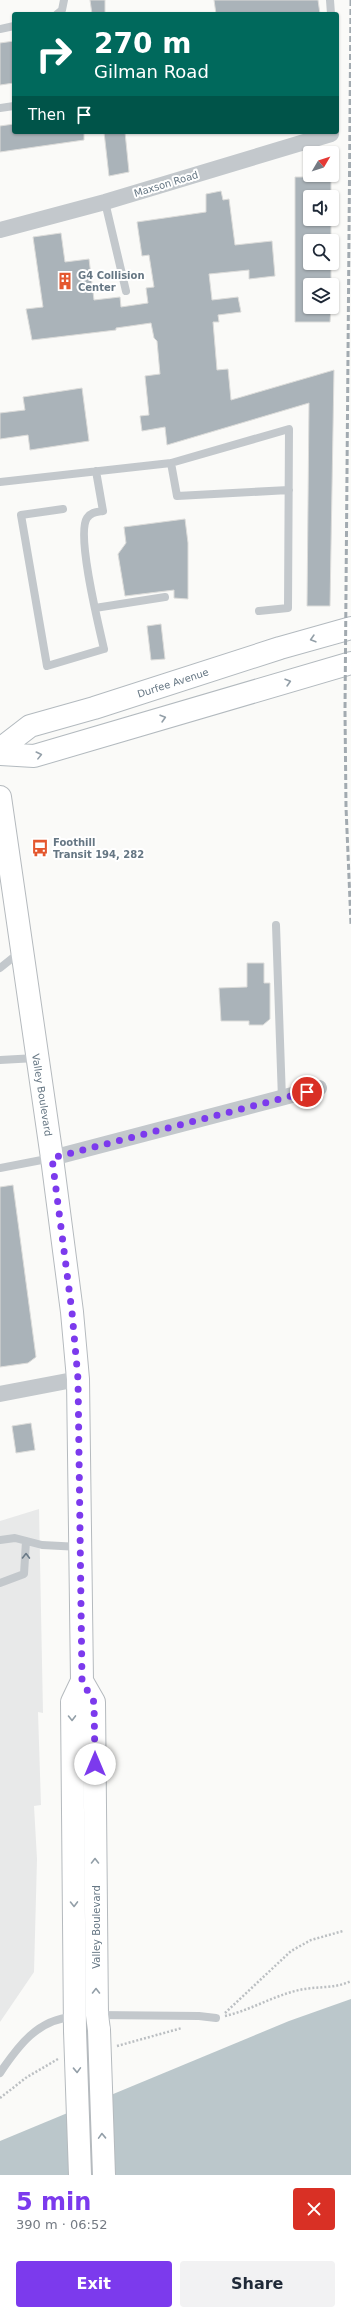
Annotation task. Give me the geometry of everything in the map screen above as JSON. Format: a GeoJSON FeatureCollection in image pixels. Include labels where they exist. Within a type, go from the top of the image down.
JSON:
{"type":"FeatureCollection","features":[{"type":"Feature","properties":{"kind":"main road","name":"Durfee Avenue"},"geometry":{"type":"LineString","coordinates":[[0,749],[30,726],[94,708],[280,648],[351,628]]}},
{"type":"Feature","properties":{"kind":"main road"},"geometry":{"type":"LineString","coordinates":[[0,754],[34,756],[351,663]]}},
{"type":"Feature","properties":{"kind":"main road","name":"Valley Boulevard"},"geometry":{"type":"LineString","coordinates":[[0,797],[4,858],[22,950],[36,1058],[52,1158],[72,1312],[78,1379],[82,1681],[72,1702],[87,2023],[104,2175]]}},
{"type":"Feature","properties":{"kind":"main road","name":"Valley Boulevard"},"geometry":{"type":"LineString","coordinates":[[80,2175],[87,2023]]}},
{"type":"Feature","properties":{"kind":"street","name":"Maxson Road"},"geometry":{"type":"LineString","coordinates":[[0,230],[105,202],[325,134]]}},
{"type":"Feature","properties":{"kind":"street"},"geometry":{"type":"LineString","coordinates":[[52,1158],[282,1099],[319,1088]]}},
{"type":"Feature","properties":{"kind":"street"},"geometry":{"type":"LineString","coordinates":[[0,1394],[78,1379]]}},
{"type":"Feature","properties":{"kind":"lane"},"geometry":{"type":"LineString","coordinates":[[60,12],[62,10],[64,0]]}},
{"type":"Feature","properties":{"kind":"lane"},"geometry":{"type":"LineString","coordinates":[[330,0],[331,12]]}},
{"type":"Feature","properties":{"kind":"lane"},"geometry":{"type":"LineString","coordinates":[[0,29],[12,26]]}},
{"type":"Feature","properties":{"kind":"lane"},"geometry":{"type":"LineString","coordinates":[[0,108],[12,106]]}},
{"type":"Feature","properties":{"kind":"lane"},"geometry":{"type":"LineString","coordinates":[[105,202],[126,291]]}},
{"type":"Feature","properties":{"kind":"lane"},"geometry":{"type":"LineString","coordinates":[[0,482],[171,462],[289,429],[288,608],[259,611]]}},
{"type":"Feature","properties":{"kind":"lane"},"geometry":{"type":"LineString","coordinates":[[171,462],[178,496],[289,490]]}},
{"type":"Feature","properties":{"kind":"lane"},"geometry":{"type":"LineString","coordinates":[[63,509],[21,515],[48,666],[104,649],[95,608],[83,529],[86,518],[92,513],[103,511],[96,471]]}},
{"type":"Feature","properties":{"kind":"lane"},"geometry":{"type":"LineString","coordinates":[[95,608],[166,597]]}},
{"type":"Feature","properties":{"kind":"lane"},"geometry":{"type":"LineString","coordinates":[[276,926],[282,1099]]}},
{"type":"Feature","properties":{"kind":"lane"},"geometry":{"type":"LineString","coordinates":[[0,968],[22,950]]}},
{"type":"Feature","properties":{"kind":"lane"},"geometry":{"type":"LineString","coordinates":[[0,1060],[36,1058]]}},
{"type":"Feature","properties":{"kind":"lane"},"geometry":{"type":"LineString","coordinates":[[0,1168],[52,1158]]}},
{"type":"Feature","properties":{"kind":"lane"},"geometry":{"type":"LineString","coordinates":[[0,1540],[14,1538],[42,1545],[81,1547]]}},
{"type":"Feature","properties":{"kind":"lane"},"geometry":{"type":"LineString","coordinates":[[0,1583],[24,1574],[26,1541]]}},
{"type":"Feature","properties":{"kind":"lane"},"geometry":{"type":"LineString","coordinates":[[0,2073],[30,2035],[55,2020],[87,2023],[199,2016],[216,2018]]}},
{"type":"Feature","properties":{"kind":"path"},"geometry":{"type":"LineString","coordinates":[[216,2018],[233,2007],[291,1951],[311,1940],[343,1931]]}},
{"type":"Feature","properties":{"kind":"path"},"geometry":{"type":"LineString","coordinates":[[216,2018],[241,2012],[272,1998],[300,1990],[326,1988],[351,1981]]}},
{"type":"Feature","properties":{"kind":"shaded area"},"geometry":{"type":"Polygon","coordinates":[[[39,1509],[43,1713],[38,1712],[41,1805],[34,1806],[37,1859],[34,1972],[0,2022],[0,1521],[39,1509]]]}},
{"type":"Feature","properties":{"kind":"shaded area"},"geometry":{"type":"Polygon","coordinates":[[[351,1999],[351,2175],[0,2175],[0,2141],[289,2021],[351,1999]]]}},
{"type":"Feature","properties":{"kind":"building"},"geometry":{"type":"Polygon","coordinates":[[[90,0],[105,0],[105,12],[92,12],[90,0]]]}},
{"type":"Feature","properties":{"kind":"building"},"geometry":{"type":"Polygon","coordinates":[[[214,0],[318,0],[320,12],[216,12],[214,0]]]}},
{"type":"Feature","properties":{"kind":"building"},"geometry":{"type":"Polygon","coordinates":[[[12,41],[12,83],[0,85],[0,43],[12,41]]]}},
{"type":"Feature","properties":{"kind":"building"},"geometry":{"type":"Polygon","coordinates":[[[12,124],[12,134],[84,134],[84,140],[0,152],[0,126],[12,124]]]}},
{"type":"Feature","properties":{"kind":"building"},"geometry":{"type":"Polygon","coordinates":[[[104,134],[125,134],[129,172],[109,176],[104,134]]]}},
{"type":"Feature","properties":{"kind":"building"},"geometry":{"type":"Polygon","coordinates":[[[295,177],[303,177],[303,182],[331,182],[331,190],[303,190],[303,226],[331,226],[331,234],[303,234],[303,270],[331,270],[331,278],[303,278],[303,314],[331,314],[330,322],[295,322],[295,177]]]}},
{"type":"Feature","properties":{"kind":"building"},"geometry":{"type":"Polygon","coordinates":[[[221,191],[223,200],[229,199],[235,245],[272,241],[275,276],[249,279],[249,270],[209,274],[212,300],[238,297],[241,312],[218,315],[219,322],[213,322],[217,370],[228,369],[231,400],[334,370],[330,606],[307,606],[309,403],[167,445],[165,427],[142,431],[140,416],[149,415],[145,376],[160,374],[157,341],[154,338],[151,323],[116,328],[116,330],[32,340],[26,309],[43,307],[33,237],[61,233],[65,262],[89,259],[94,300],[120,297],[121,307],[148,303],[146,288],[154,287],[149,255],[142,256],[137,222],[206,212],[206,194],[221,191]]]}},
{"type":"Feature","properties":{"kind":"building"},"geometry":{"type":"Polygon","coordinates":[[[82,388],[89,441],[30,450],[28,435],[0,439],[0,413],[25,410],[23,397],[82,388]]]}},
{"type":"Feature","properties":{"kind":"building"},"geometry":{"type":"Polygon","coordinates":[[[185,519],[188,543],[188,599],[174,598],[174,590],[125,596],[118,554],[126,543],[124,527],[185,519]]]}},
{"type":"Feature","properties":{"kind":"building"},"geometry":{"type":"Polygon","coordinates":[[[161,624],[165,659],[151,660],[147,626],[161,624]]]}},
{"type":"Feature","properties":{"kind":"building"},"geometry":{"type":"Polygon","coordinates":[[[247,963],[264,963],[264,983],[270,983],[270,1019],[263,1025],[249,1025],[249,1021],[221,1021],[219,988],[247,987],[247,963]]]}},
{"type":"Feature","properties":{"kind":"building"},"geometry":{"type":"Polygon","coordinates":[[[13,1185],[36,1357],[28,1363],[0,1367],[0,1187],[13,1185]]]}},
{"type":"Feature","properties":{"kind":"building"},"geometry":{"type":"Polygon","coordinates":[[[31,1423],[35,1450],[16,1453],[12,1426],[31,1423]]]}},
{"type":"Feature","properties":{"kind":"railway"},"geometry":{"type":"LineString","coordinates":[[351,0],[345,711],[346,807],[351,924]]}},
{"type":"Feature","properties":{"kind":"place","name":"G4 Collision Center"},"geometry":{"type":"Point","coordinates":[65,281]}},
{"type":"Feature","properties":{"kind":"place","name":"Foothill Transit 194, 282"},"geometry":{"type":"Point","coordinates":[40,848]}},
{"type":"Feature","properties":{"kind":"route"},"geometry":{"type":"LineString","coordinates":[[95,1764],[94,1702],[82,1681],[80,1432],[78,1379],[72,1312],[52,1158],[307,1092]]}}]}
